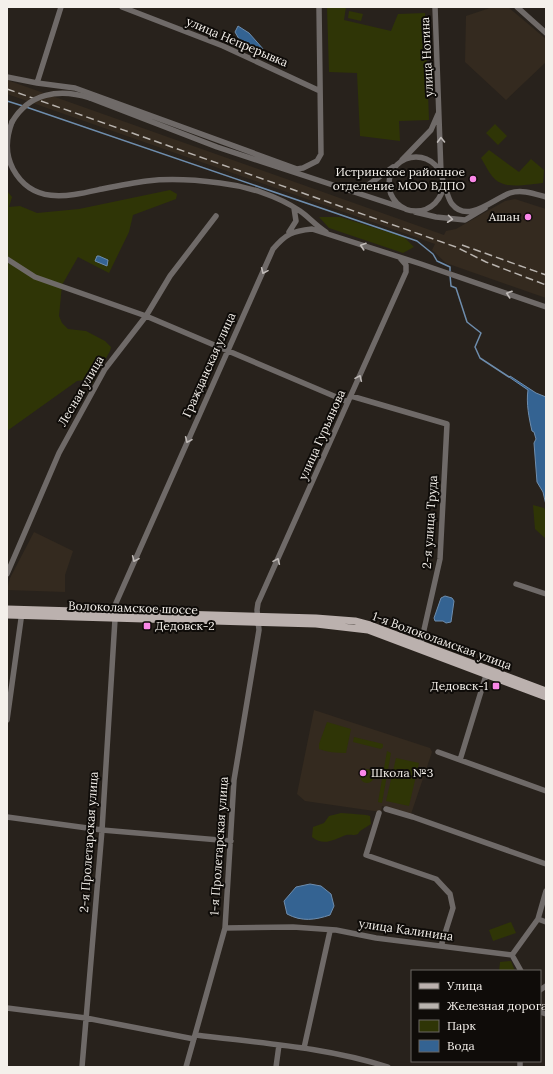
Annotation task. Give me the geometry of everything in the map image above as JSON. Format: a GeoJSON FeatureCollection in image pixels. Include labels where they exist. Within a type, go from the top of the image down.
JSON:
{"type":"FeatureCollection","features":[{"type":"Feature","properties":{"kind":"main road","name":"Волоколамское шоссе"},"geometry":{"type":"LineString","coordinates":[[7,609],[22,613]]}},
{"type":"Feature","properties":{"kind":"main road","name":"Волоколамское шоссе"},"geometry":{"type":"LineString","coordinates":[[7,615],[22,613],[258,620]]}},
{"type":"Feature","properties":{"kind":"main road","name":"1-я Волоколамская улица"},"geometry":{"type":"LineString","coordinates":[[258,620],[316,618],[355,622],[385,630],[421,643],[546,697]]}},
{"type":"Feature","properties":{"kind":"main road","name":"1-я Волоколамская улица"},"geometry":{"type":"LineString","coordinates":[[258,620],[361,628],[546,691]]}},
{"type":"Feature","properties":{"kind":"street"},"geometry":{"type":"LineString","coordinates":[[37,83],[61,7]]}},
{"type":"Feature","properties":{"kind":"street","name":"улица Непрерывка"},"geometry":{"type":"LineString","coordinates":[[122,7],[223,46],[320,91]]}},
{"type":"Feature","properties":{"kind":"street"},"geometry":{"type":"LineString","coordinates":[[7,77],[75,88],[297,168],[311,165],[320,158],[319,7]]}},
{"type":"Feature","properties":{"kind":"street","name":"улица Ногина"},"geometry":{"type":"LineString","coordinates":[[435,7],[440,106],[441,174]]}},
{"type":"Feature","properties":{"kind":"street"},"geometry":{"type":"LineString","coordinates":[[517,7],[546,33]]}},
{"type":"Feature","properties":{"kind":"street"},"geometry":{"type":"LineString","coordinates":[[333,236],[294,208],[280,200],[250,189],[221,183],[201,181],[149,181],[72,196],[42,194],[26,185],[17,176],[11,165],[7,140],[12,122],[23,107],[33,100],[45,95],[68,93],[90,98],[217,147],[343,187],[412,211],[436,217],[465,220],[479,213],[493,202]]}},
{"type":"Feature","properties":{"kind":"street"},"geometry":{"type":"LineString","coordinates":[[343,187],[368,185],[402,161],[431,130],[440,106]]}},
{"type":"Feature","properties":{"kind":"street"},"geometry":{"type":"LineString","coordinates":[[402,161],[411,158],[425,158],[433,163],[441,174],[451,203],[461,211],[466,212],[493,202],[511,192],[526,191],[546,198]]}},
{"type":"Feature","properties":{"kind":"street"},"geometry":{"type":"LineString","coordinates":[[395,166],[390,175],[389,189],[395,202],[403,208]]}},
{"type":"Feature","properties":{"kind":"street"},"geometry":{"type":"LineString","coordinates":[[412,211],[426,209],[434,204],[441,193],[443,182]]}},
{"type":"Feature","properties":{"kind":"street","name":"Гражданская улица"},"geometry":{"type":"LineString","coordinates":[[117,616],[117,600],[273,249],[295,225],[297,216],[294,208]]}},
{"type":"Feature","properties":{"kind":"street","name":"Лесная улица"},"geometry":{"type":"LineString","coordinates":[[7,574],[67,439],[105,369],[146,316],[170,276],[216,216]]}},
{"type":"Feature","properties":{"kind":"street"},"geometry":{"type":"LineString","coordinates":[[285,236],[297,230],[312,229],[546,307]]}},
{"type":"Feature","properties":{"kind":"street","name":"улица Гурьянова"},"geometry":{"type":"LineString","coordinates":[[258,620],[258,603],[406,272],[406,265],[400,258]]}},
{"type":"Feature","properties":{"kind":"street"},"geometry":{"type":"LineString","coordinates":[[7,259],[35,277],[146,316],[227,352],[348,402]]}},
{"type":"Feature","properties":{"kind":"street","name":"2-я улица Труда"},"geometry":{"type":"LineString","coordinates":[[351,396],[447,424],[440,559],[421,643]]}},
{"type":"Feature","properties":{"kind":"street"},"geometry":{"type":"LineString","coordinates":[[516,584],[546,594]]}},
{"type":"Feature","properties":{"kind":"street"},"geometry":{"type":"LineString","coordinates":[[7,720],[22,613]]}},
{"type":"Feature","properties":{"kind":"street","name":"2-я Пролетарская улица"},"geometry":{"type":"LineString","coordinates":[[82,1067],[102,830],[117,616]]}},
{"type":"Feature","properties":{"kind":"street","name":"1-я Пролетарская улица"},"geometry":{"type":"LineString","coordinates":[[186,1067],[225,928],[234,780],[258,620]]}},
{"type":"Feature","properties":{"kind":"street"},"geometry":{"type":"LineString","coordinates":[[460,760],[487,671]]}},
{"type":"Feature","properties":{"kind":"street"},"geometry":{"type":"LineString","coordinates":[[438,752],[546,791]]}},
{"type":"Feature","properties":{"kind":"street"},"geometry":{"type":"LineString","coordinates":[[386,809],[413,817],[546,864]]}},
{"type":"Feature","properties":{"kind":"street"},"geometry":{"type":"LineString","coordinates":[[379,813],[366,855],[436,879],[450,894],[453,908],[441,946]]}},
{"type":"Feature","properties":{"kind":"street"},"geometry":{"type":"LineString","coordinates":[[7,817],[102,830],[231,841]]}},
{"type":"Feature","properties":{"kind":"street"},"geometry":{"type":"LineString","coordinates":[[520,970],[512,955],[538,919],[546,892]]}},
{"type":"Feature","properties":{"kind":"street"},"geometry":{"type":"LineString","coordinates":[[538,919],[546,922]]}},
{"type":"Feature","properties":{"kind":"street","name":"улица Калинина"},"geometry":{"type":"LineString","coordinates":[[225,928],[293,927],[330,931],[336,930],[376,938],[512,955]]}},
{"type":"Feature","properties":{"kind":"street"},"geometry":{"type":"LineString","coordinates":[[304,1048],[330,931]]}},
{"type":"Feature","properties":{"kind":"street"},"geometry":{"type":"LineString","coordinates":[[7,1008],[86,1018],[195,1037],[304,1048],[368,1060],[388,1067]]}},
{"type":"Feature","properties":{"kind":"street"},"geometry":{"type":"LineString","coordinates":[[276,1067],[279,1045]]}},
{"type":"Feature","properties":{"kind":"shaded area"},"geometry":{"type":"Polygon","coordinates":[[[493,7],[508,7],[546,39],[546,62],[506,100],[465,62],[466,16],[493,7]]]}},
{"type":"Feature","properties":{"kind":"shaded area"},"geometry":{"type":"Polygon","coordinates":[[[7,80],[444,235],[446,231],[456,229],[505,201],[515,199],[546,209],[546,298],[446,263],[432,250],[435,244],[7,94],[7,80]]]}},
{"type":"Feature","properties":{"kind":"shaded area"},"geometry":{"type":"Polygon","coordinates":[[[34,532],[73,551],[65,575],[65,592],[7,590],[10,578],[34,532]]]}},
{"type":"Feature","properties":{"kind":"shaded area","name":"Школа №3"},"geometry":{"type":"Polygon","coordinates":[[[314,710],[430,748],[432,752],[411,814],[382,806],[381,812],[305,801],[297,794],[314,710]]]}},
{"type":"Feature","properties":{"kind":"green space"},"geometry":{"type":"Polygon","coordinates":[[[327,7],[346,7],[344,20],[391,31],[398,14],[425,13],[429,120],[399,121],[400,141],[360,136],[357,73],[329,72],[327,7]]]}},
{"type":"Feature","properties":{"kind":"green space"},"geometry":{"type":"Polygon","coordinates":[[[349,11],[363,14],[361,21],[348,18],[349,11]]]}},
{"type":"Feature","properties":{"kind":"green space"},"geometry":{"type":"Polygon","coordinates":[[[231,39],[248,47],[245,52],[228,44],[231,39]]]}},
{"type":"Feature","properties":{"kind":"green space"},"geometry":{"type":"Polygon","coordinates":[[[495,124],[507,136],[498,145],[486,133],[495,124]]]}},
{"type":"Feature","properties":{"kind":"green space"},"geometry":{"type":"Polygon","coordinates":[[[489,150],[519,172],[531,159],[544,170],[543,183],[510,185],[498,181],[495,179],[481,158],[489,150]]]}},
{"type":"Feature","properties":{"kind":"green space"},"geometry":{"type":"Polygon","coordinates":[[[170,190],[177,194],[176,199],[133,215],[129,232],[109,273],[78,257],[62,285],[59,316],[62,323],[68,329],[86,331],[105,341],[111,347],[92,384],[84,380],[77,381],[7,431],[7,191],[12,197],[9,207],[20,206],[37,213],[79,209],[170,190]]]}},
{"type":"Feature","properties":{"kind":"green space"},"geometry":{"type":"Polygon","coordinates":[[[319,217],[340,217],[404,237],[414,247],[403,253],[329,228],[319,217]]]}},
{"type":"Feature","properties":{"kind":"green space"},"geometry":{"type":"Polygon","coordinates":[[[533,505],[544,508],[546,512],[546,539],[535,529],[533,505]]]}},
{"type":"Feature","properties":{"kind":"green space"},"geometry":{"type":"Polygon","coordinates":[[[327,722],[351,729],[346,753],[319,749],[319,744],[327,722]]]}},
{"type":"Feature","properties":{"kind":"green space"},"geometry":{"type":"Polygon","coordinates":[[[354,737],[383,744],[383,747],[381,749],[353,742],[354,737]]]}},
{"type":"Feature","properties":{"kind":"green space"},"geometry":{"type":"Polygon","coordinates":[[[387,751],[391,753],[382,803],[378,802],[387,751]]]}},
{"type":"Feature","properties":{"kind":"green space"},"geometry":{"type":"Polygon","coordinates":[[[396,758],[419,763],[409,806],[386,801],[396,758]]]}},
{"type":"Feature","properties":{"kind":"green space"},"geometry":{"type":"Polygon","coordinates":[[[367,769],[372,771],[374,776],[372,781],[367,783],[362,781],[360,776],[362,771],[367,769]]]}},
{"type":"Feature","properties":{"kind":"green space"},"geometry":{"type":"Polygon","coordinates":[[[341,813],[370,816],[371,824],[358,834],[346,835],[325,842],[316,840],[312,837],[313,827],[324,823],[329,816],[341,813]]]}},
{"type":"Feature","properties":{"kind":"green space"},"geometry":{"type":"Polygon","coordinates":[[[511,922],[516,933],[493,941],[489,930],[511,922]]]}},
{"type":"Feature","properties":{"kind":"green space"},"geometry":{"type":"Polygon","coordinates":[[[511,961],[515,970],[499,970],[500,962],[511,961]]]}},
{"type":"Feature","properties":{"kind":"water"},"geometry":{"type":"Polygon","coordinates":[[[238,26],[249,33],[271,58],[239,39],[235,32],[238,26]]]}},
{"type":"Feature","properties":{"kind":"water"},"geometry":{"type":"Polygon","coordinates":[[[97,256],[108,260],[107,266],[95,261],[97,256]]]}},
{"type":"Feature","properties":{"kind":"water"},"geometry":{"type":"Polygon","coordinates":[[[510,376],[536,393],[546,397],[546,505],[543,492],[537,482],[534,443],[536,439],[534,432],[532,431],[529,416],[527,400],[528,390],[509,377],[510,376]]]}},
{"type":"Feature","properties":{"kind":"water"},"geometry":{"type":"Polygon","coordinates":[[[445,596],[452,598],[454,601],[451,622],[446,623],[443,621],[435,621],[434,618],[441,598],[445,596]]]}},
{"type":"Feature","properties":{"kind":"water"},"geometry":{"type":"Polygon","coordinates":[[[310,884],[321,886],[331,894],[334,906],[330,915],[319,918],[303,919],[287,914],[284,901],[296,887],[310,884]]]}},
{"type":"Feature","properties":{"kind":"waterway"},"geometry":{"type":"LineString","coordinates":[[7,101],[23,106]]}},
{"type":"Feature","properties":{"kind":"waterway"},"geometry":{"type":"LineString","coordinates":[[26,107],[417,241],[433,254],[437,261],[450,267],[450,271]]}},
{"type":"Feature","properties":{"kind":"waterway"},"geometry":{"type":"LineString","coordinates":[[450,275],[451,286],[456,288],[467,322],[481,333],[475,347],[480,358],[509,377]]}},
{"type":"Feature","properties":{"kind":"railway"},"geometry":{"type":"LineString","coordinates":[[7,89],[456,247],[486,262],[546,285]]}},
{"type":"Feature","properties":{"kind":"railway"},"geometry":{"type":"LineString","coordinates":[[462,245],[546,275]]}},
{"type":"Feature","properties":{"kind":"place","name":"Истринское районное отделение МОО ВДПО"},"geometry":{"type":"Point","coordinates":[473,179]}},
{"type":"Feature","properties":{"kind":"place","name":"Ашан"},"geometry":{"type":"Point","coordinates":[528,217]}},
{"type":"Feature","properties":{"kind":"place","name":"Дедовск-2"},"geometry":{"type":"Point","coordinates":[147,626]}},
{"type":"Feature","properties":{"kind":"place","name":"Дедовск-1"},"geometry":{"type":"Point","coordinates":[496,686]}},
{"type":"Feature","properties":{"kind":"place","name":"Школа №3"},"geometry":{"type":"Point","coordinates":[363,773]}}]}
